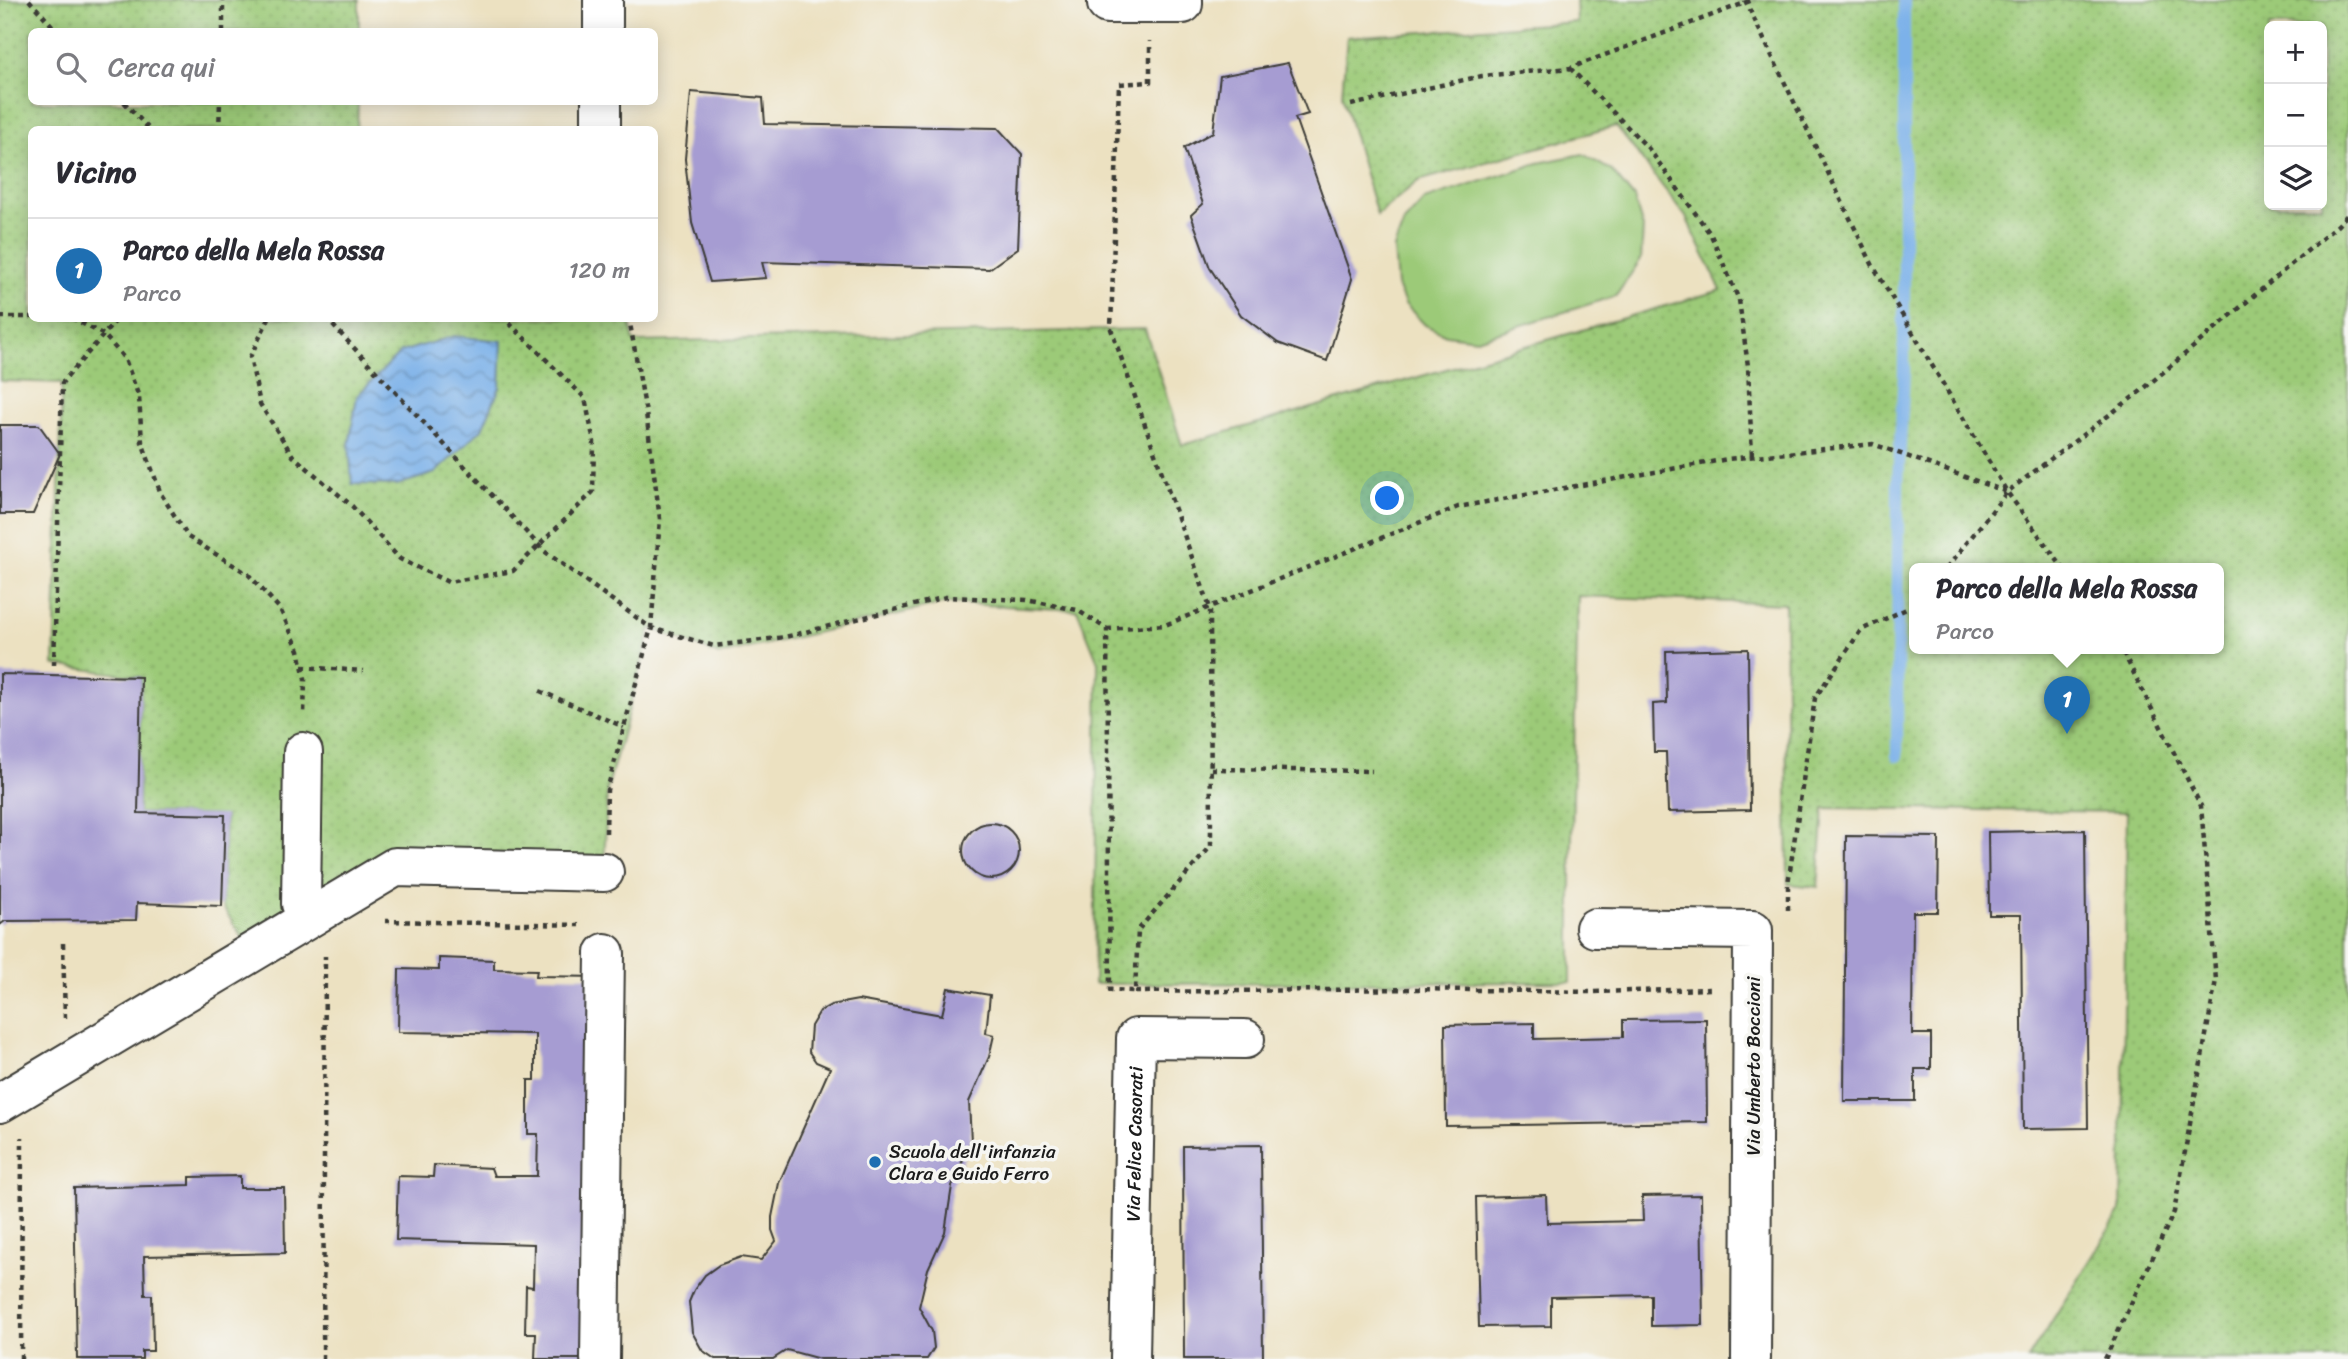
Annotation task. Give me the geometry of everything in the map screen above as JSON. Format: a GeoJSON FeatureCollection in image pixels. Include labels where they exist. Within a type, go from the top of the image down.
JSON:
{"type":"FeatureCollection","features":[{"type":"Feature","properties":{"kind":"street"},"geometry":{"type":"LineString","coordinates":[[603,0],[603,28]]}},
{"type":"Feature","properties":{"kind":"street"},"geometry":{"type":"LineString","coordinates":[[1107,2],[1172,3]]}},
{"type":"Feature","properties":{"kind":"street"},"geometry":{"type":"LineString","coordinates":[[303,752],[301,904],[308,918]]}},
{"type":"Feature","properties":{"kind":"street"},"geometry":{"type":"LineString","coordinates":[[11,1116],[308,918],[395,867],[604,872]]}},
{"type":"Feature","properties":{"kind":"street","name":"Via Umberto Boccioni"},"geometry":{"type":"LineString","coordinates":[[1595,928],[1753,930],[1751,1359]]}},
{"type":"Feature","properties":{"kind":"street"},"geometry":{"type":"LineString","coordinates":[[600,1359],[605,953]]}},
{"type":"Feature","properties":{"kind":"street","name":"Via Felice Casorati"},"geometry":{"type":"LineString","coordinates":[[1130,1359],[1136,1038],[1245,1039]]}},
{"type":"Feature","properties":{"kind":"path"},"geometry":{"type":"LineString","coordinates":[[29,0],[54,28]]}},
{"type":"Feature","properties":{"kind":"path"},"geometry":{"type":"LineString","coordinates":[[223,0],[223,28]]}},
{"type":"Feature","properties":{"kind":"path"},"geometry":{"type":"LineString","coordinates":[[1351,105],[1482,76],[1570,68],[1752,0]]}},
{"type":"Feature","properties":{"kind":"path"},"geometry":{"type":"LineString","coordinates":[[1746,1],[1872,264],[2007,492],[2059,563]]}},
{"type":"Feature","properties":{"kind":"path"},"geometry":{"type":"LineString","coordinates":[[1136,1038],[1138,930],[1211,846],[1210,608],[1111,329],[1119,84],[1150,82],[1172,3]]}},
{"type":"Feature","properties":{"kind":"path"},"geometry":{"type":"LineString","coordinates":[[1570,68],[1649,149],[1711,235],[1739,300],[1748,366],[1752,457]]}},
{"type":"Feature","properties":{"kind":"path"},"geometry":{"type":"LineString","coordinates":[[127,105],[146,126]]}},
{"type":"Feature","properties":{"kind":"path"},"geometry":{"type":"LineString","coordinates":[[219,126],[220,105]]}},
{"type":"Feature","properties":{"kind":"path"},"geometry":{"type":"LineString","coordinates":[[1951,563],[2007,492],[2141,391],[2348,214]]}},
{"type":"Feature","properties":{"kind":"path"},"geometry":{"type":"LineString","coordinates":[[0,317],[28,317]]}},
{"type":"Feature","properties":{"kind":"path"},"geometry":{"type":"LineString","coordinates":[[80,322],[104,335],[125,359],[139,397],[142,442],[161,494],[188,537],[248,574],[280,609],[299,650],[305,679],[303,752]]}},
{"type":"Feature","properties":{"kind":"path"},"geometry":{"type":"LineString","coordinates":[[54,665],[62,383],[115,322]]}},
{"type":"Feature","properties":{"kind":"path"},"geometry":{"type":"LineString","coordinates":[[267,322],[250,357],[260,404],[293,456],[352,506],[400,559],[448,582],[513,571],[593,492],[594,442],[584,398],[508,322]]}},
{"type":"Feature","properties":{"kind":"path"},"geometry":{"type":"LineString","coordinates":[[330,322],[544,551],[651,628],[714,646],[785,637],[947,597],[1027,600],[1077,610],[1107,629],[1165,625],[1458,508],[1752,457],[1873,444],[2007,492]]}},
{"type":"Feature","properties":{"kind":"path"},"geometry":{"type":"LineString","coordinates":[[604,872],[607,790],[651,628],[660,519],[646,413],[630,322]]}},
{"type":"Feature","properties":{"kind":"path"},"geometry":{"type":"LineString","coordinates":[[1788,884],[1815,698],[1861,630],[1909,607]]}},
{"type":"Feature","properties":{"kind":"path"},"geometry":{"type":"LineString","coordinates":[[1107,629],[1110,990],[1417,989],[1590,992],[1753,989]]}},
{"type":"Feature","properties":{"kind":"path"},"geometry":{"type":"LineString","coordinates":[[2105,1359],[2174,1212],[2216,980],[2201,806],[2124,654]]}},
{"type":"Feature","properties":{"kind":"path"},"geometry":{"type":"LineString","coordinates":[[302,667],[363,671]]}},
{"type":"Feature","properties":{"kind":"path"},"geometry":{"type":"LineString","coordinates":[[540,691],[624,727]]}},
{"type":"Feature","properties":{"kind":"path"},"geometry":{"type":"LineString","coordinates":[[1211,769],[1372,771]]}},
{"type":"Feature","properties":{"kind":"path"},"geometry":{"type":"LineString","coordinates":[[374,920],[603,925],[605,953]]}},
{"type":"Feature","properties":{"kind":"path"},"geometry":{"type":"LineString","coordinates":[[323,1359],[325,955],[334,948]]}},
{"type":"Feature","properties":{"kind":"path"},"geometry":{"type":"LineString","coordinates":[[11,1116],[21,1359]]}},
{"type":"Feature","properties":{"kind":"green space"},"geometry":{"type":"Polygon","coordinates":[[[0,0],[359,0],[359,28],[28,28],[28,105],[358,105],[357,126],[28,126],[28,322],[630,322],[634,342],[1145,329],[1182,445],[1721,290],[1686,217],[1616,126],[1418,181],[1377,215],[1342,95],[1347,37],[1577,22],[1576,0],[2348,0],[2348,1359],[2028,1359],[2121,1211],[2127,812],[1824,808],[1818,887],[1788,884],[1785,604],[1578,596],[1571,982],[1094,984],[1098,662],[1077,610],[946,603],[719,655],[651,628],[607,790],[604,872],[395,867],[252,952],[222,906],[225,816],[138,813],[141,677],[54,665],[62,383],[0,381],[0,0]]]}},
{"type":"Feature","properties":{"kind":"green space"},"geometry":{"type":"Polygon","coordinates":[[[1583,154],[1612,171],[1634,198],[1643,228],[1641,259],[1616,296],[1477,339],[1446,335],[1425,325],[1405,304],[1397,286],[1394,248],[1404,222],[1424,200],[1538,163],[1583,154]]]}},
{"type":"Feature","properties":{"kind":"water"},"geometry":{"type":"Polygon","coordinates":[[[454,336],[502,341],[500,387],[482,429],[435,473],[397,485],[352,484],[349,445],[357,396],[401,352],[454,336]]]}},
{"type":"Feature","properties":{"kind":"building"},"geometry":{"type":"Polygon","coordinates":[[[1288,63],[1308,114],[1295,118],[1352,279],[1327,361],[1278,343],[1241,315],[1210,268],[1191,215],[1203,204],[1184,148],[1213,132],[1220,76],[1288,63]]]}},
{"type":"Feature","properties":{"kind":"building"},"geometry":{"type":"Polygon","coordinates":[[[691,92],[763,98],[765,124],[998,128],[1022,154],[1018,248],[989,269],[762,262],[766,278],[710,282],[692,223],[685,159],[691,92]]]}},
{"type":"Feature","properties":{"kind":"building"},"geometry":{"type":"Polygon","coordinates":[[[0,425],[39,425],[60,454],[33,514],[0,514],[0,425]]]}},
{"type":"Feature","properties":{"kind":"building"},"geometry":{"type":"Polygon","coordinates":[[[1748,649],[1750,810],[1668,812],[1666,752],[1654,752],[1653,704],[1667,703],[1666,651],[1748,649]]]}},
{"type":"Feature","properties":{"kind":"building"},"geometry":{"type":"Polygon","coordinates":[[[0,674],[141,677],[138,813],[225,815],[222,906],[137,903],[136,920],[5,921],[0,925],[0,674]]]}},
{"type":"Feature","properties":{"kind":"building"},"geometry":{"type":"Polygon","coordinates":[[[991,823],[1002,825],[1011,831],[1017,840],[1017,862],[1011,871],[1002,877],[991,879],[980,877],[971,871],[965,862],[963,851],[965,840],[971,831],[980,825],[991,823]]]}},
{"type":"Feature","properties":{"kind":"building"},"geometry":{"type":"Polygon","coordinates":[[[2085,830],[2088,1128],[2023,1129],[2021,915],[1989,915],[1988,832],[2085,830]]]}},
{"type":"Feature","properties":{"kind":"building"},"geometry":{"type":"Polygon","coordinates":[[[1846,836],[1939,837],[1938,912],[1913,912],[1912,1034],[1931,1034],[1931,1069],[1915,1069],[1915,1101],[1844,1101],[1846,836]]]}},
{"type":"Feature","properties":{"kind":"building"},"geometry":{"type":"Polygon","coordinates":[[[439,958],[494,960],[494,969],[537,970],[536,976],[601,977],[595,1359],[535,1359],[536,1333],[525,1333],[526,1286],[533,1287],[534,1244],[396,1240],[398,1176],[433,1177],[434,1165],[491,1168],[494,1176],[537,1176],[538,1134],[528,1134],[528,1080],[535,1080],[535,1034],[398,1032],[399,969],[439,970],[439,958]]]}},
{"type":"Feature","properties":{"kind":"building","name":"Scuola dell'infanzia Clara e Guido Ferro"},"geometry":{"type":"Polygon","coordinates":[[[948,988],[990,995],[986,1033],[994,1035],[989,1057],[969,1102],[971,1141],[952,1186],[945,1232],[928,1269],[919,1307],[932,1331],[934,1348],[927,1359],[820,1359],[787,1350],[773,1359],[715,1359],[702,1350],[692,1332],[689,1302],[705,1275],[719,1265],[741,1257],[761,1260],[776,1241],[772,1230],[772,1217],[779,1183],[830,1068],[816,1062],[809,1052],[811,1026],[820,1011],[831,1005],[858,1000],[942,1015],[948,988]]]}},
{"type":"Feature","properties":{"kind":"building"},"geometry":{"type":"Polygon","coordinates":[[[1706,1019],[1707,1122],[1446,1126],[1445,1025],[1534,1023],[1534,1039],[1623,1037],[1623,1020],[1706,1019]]]}},
{"type":"Feature","properties":{"kind":"building"},"geometry":{"type":"Polygon","coordinates":[[[1261,1145],[1263,1359],[1184,1359],[1183,1146],[1261,1145]]]}},
{"type":"Feature","properties":{"kind":"building"},"geometry":{"type":"Polygon","coordinates":[[[240,1176],[240,1188],[284,1188],[285,1253],[144,1256],[145,1295],[152,1295],[153,1351],[142,1351],[142,1359],[77,1359],[74,1188],[190,1185],[190,1177],[240,1176]]]}},
{"type":"Feature","properties":{"kind":"building"},"geometry":{"type":"Polygon","coordinates":[[[1546,1195],[1547,1223],[1643,1221],[1642,1196],[1701,1195],[1703,1325],[1651,1326],[1651,1295],[1551,1297],[1551,1326],[1479,1327],[1476,1197],[1546,1195]]]}},
{"type":"Feature","properties":{"kind":"waterway"},"geometry":{"type":"LineString","coordinates":[[1897,756],[1898,482],[1904,373],[1904,0]]}},
{"type":"Feature","properties":{"kind":"place","name":"Parco della Mela Rossa"},"geometry":{"type":"Point","coordinates":[2067,734]}},
{"type":"Feature","properties":{"kind":"place","name":"Scuola dell'infanzia Clara e Guido Ferro"},"geometry":{"type":"Point","coordinates":[875,1162]}}]}
